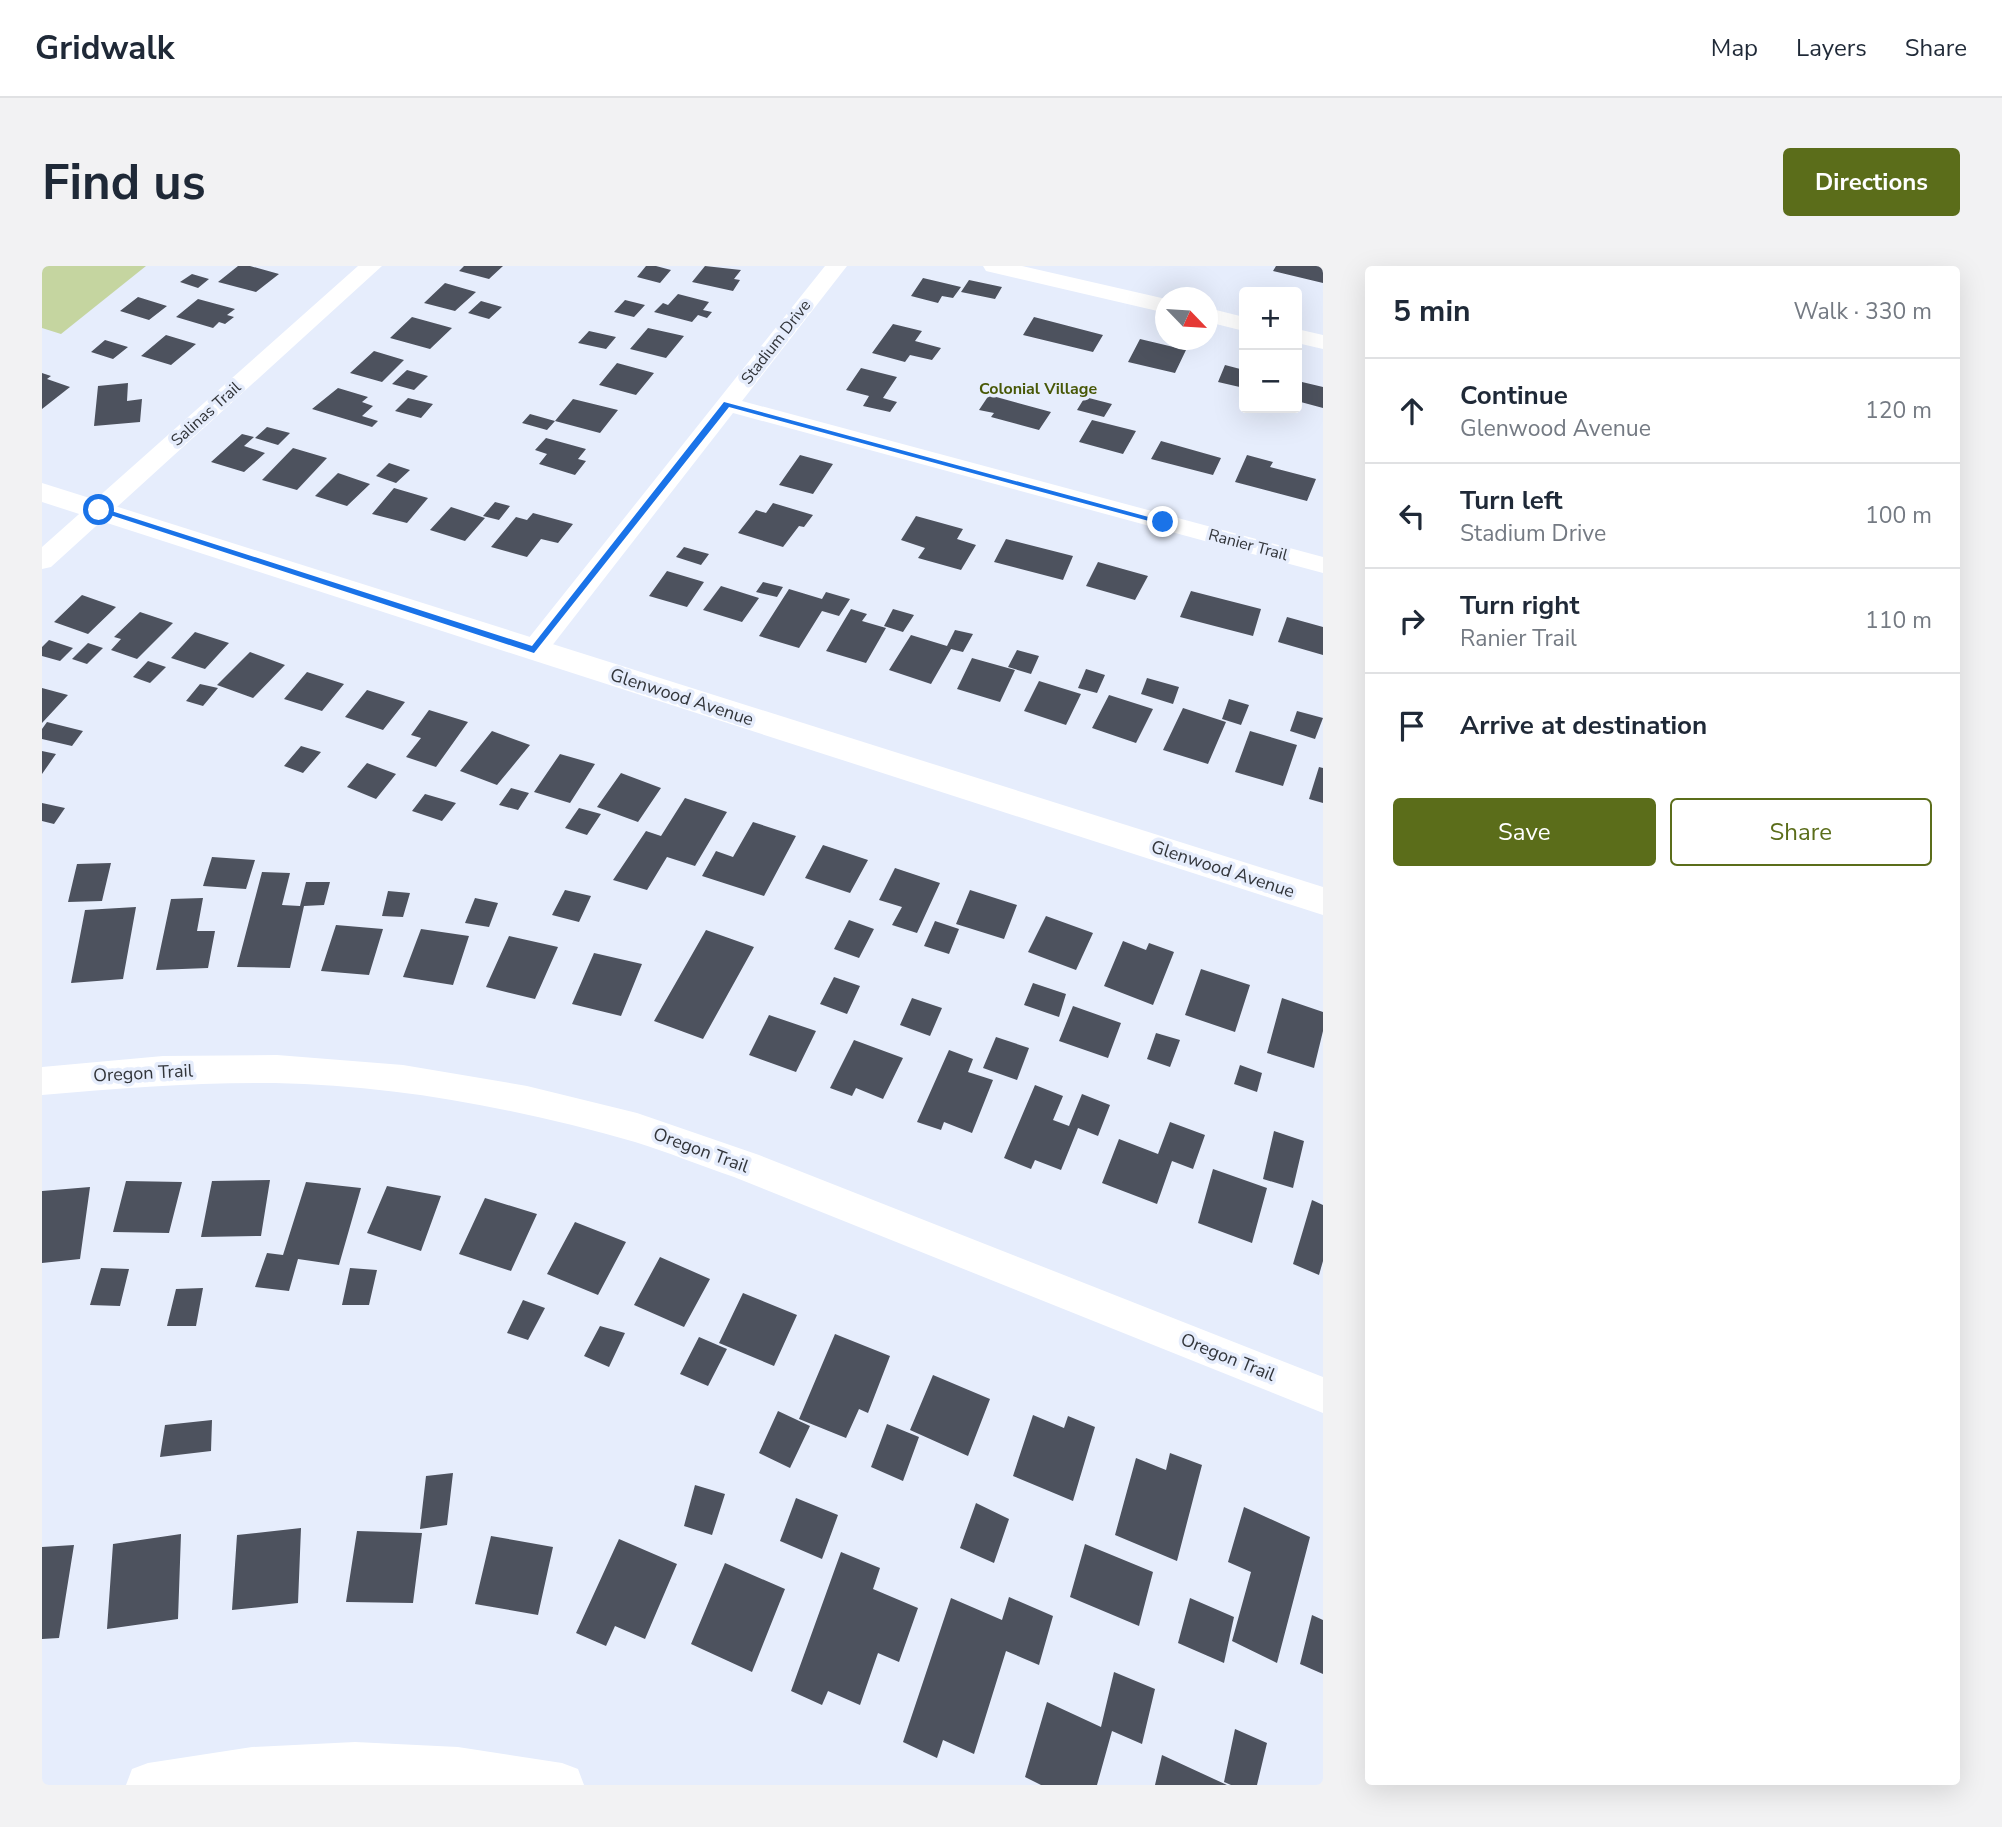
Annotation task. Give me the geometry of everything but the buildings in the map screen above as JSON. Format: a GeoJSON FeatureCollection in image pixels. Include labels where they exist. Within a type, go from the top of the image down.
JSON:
{"type":"FeatureCollection","features":[{"type":"Feature","properties":{"kind":"street","name":"Salinas Trail"},"geometry":{"type":"LineString","coordinates":[[42,561],[370,266]]}},
{"type":"Feature","properties":{"kind":"street","name":"Stadium Drive"},"geometry":{"type":"LineString","coordinates":[[534,650],[836,266]]}},
{"type":"Feature","properties":{"kind":"street"},"geometry":{"type":"LineString","coordinates":[[994,266],[1155,303]]}},
{"type":"Feature","properties":{"kind":"street"},"geometry":{"type":"LineString","coordinates":[[1218,318],[1239,323]]}},
{"type":"Feature","properties":{"kind":"street"},"geometry":{"type":"LineString","coordinates":[[1302,337],[1323,342]]}},
{"type":"Feature","properties":{"kind":"street","name":"Ranier Trail"},"geometry":{"type":"LineString","coordinates":[[727,404],[1323,565]]}},
{"type":"Feature","properties":{"kind":"street","name":"Glenwood Avenue"},"geometry":{"type":"LineString","coordinates":[[42,492],[1323,901]]}},
{"type":"Feature","properties":{"kind":"street","name":"Oregon Trail"},"geometry":{"type":"LineString","coordinates":[[42,1081],[163,1070],[277,1069],[403,1079],[539,1103],[638,1128],[746,1166],[1323,1395]]}},
{"type":"Feature","properties":{"kind":"street"},"geometry":{"type":"LineString","coordinates":[[148,1785],[285,1765],[391,1763],[495,1771],[562,1785]]}},
{"type":"Feature","properties":{"kind":"green space"},"geometry":{"type":"Polygon","coordinates":[[[42,266],[146,266],[61,334],[42,328],[42,266]]]}},
{"type":"Feature","properties":{"kind":"district","name":"Colonial Village"},"geometry":{"type":"Point","coordinates":[1038,389]}},
{"type":"Feature","properties":{"kind":"route"},"geometry":{"type":"LineString","coordinates":[[99,510],[534,650],[727,404],[1163,522]]}}]}
